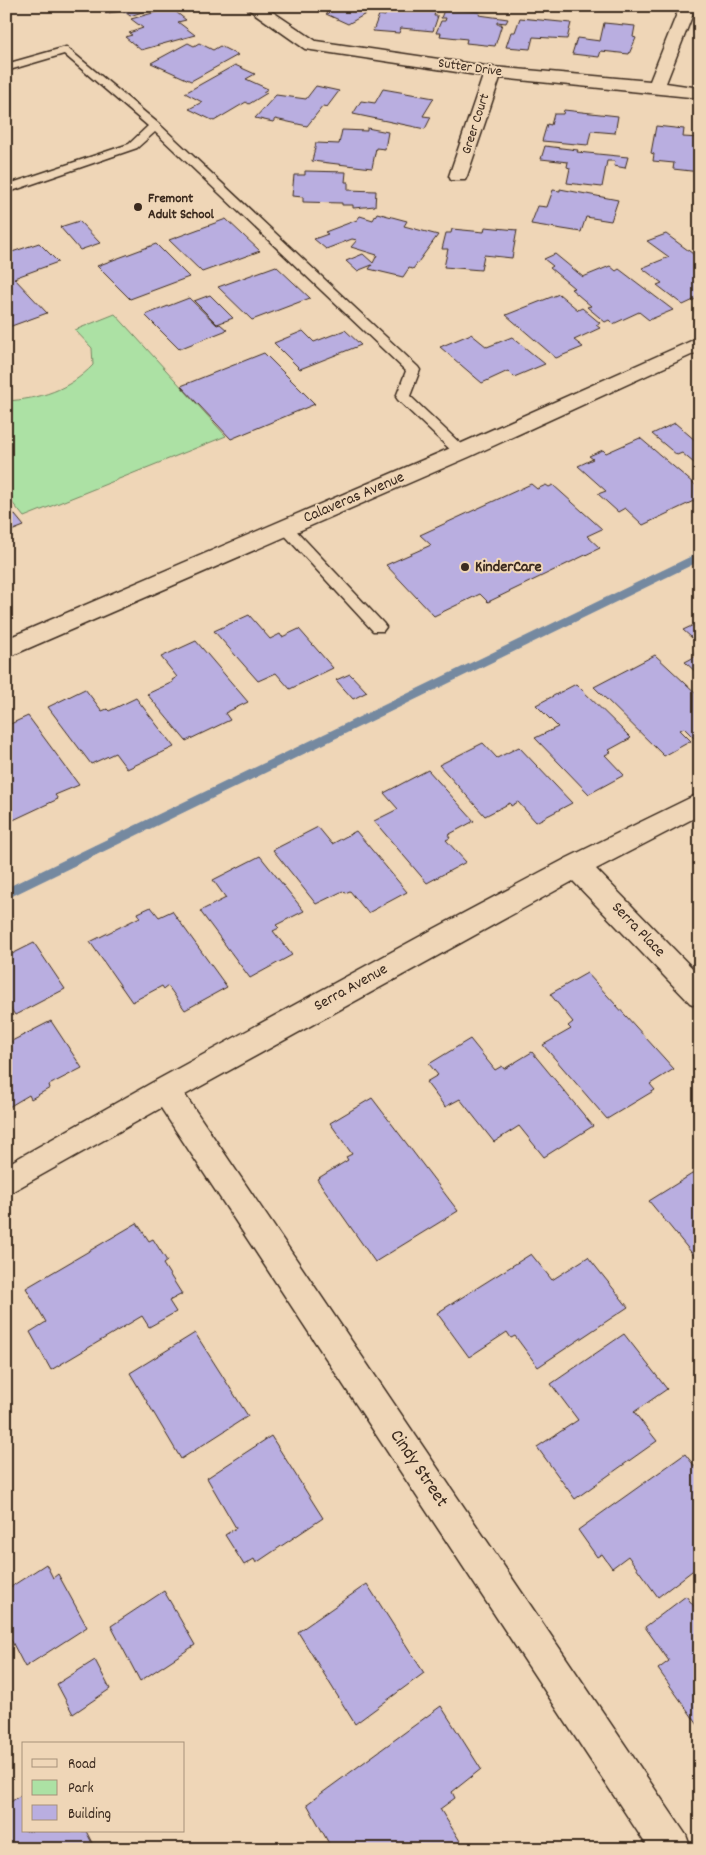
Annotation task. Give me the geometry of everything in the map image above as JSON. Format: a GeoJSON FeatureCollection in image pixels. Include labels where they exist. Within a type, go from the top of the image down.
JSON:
{"type":"FeatureCollection","features":[{"type":"Feature","properties":{"kind":"street","name":"Sutter Drive"},"geometry":{"type":"LineString","coordinates":[[252,6],[311,45],[493,72],[656,87],[700,94]]}},
{"type":"Feature","properties":{"kind":"street"},"geometry":{"type":"LineString","coordinates":[[656,87],[688,6]]}},
{"type":"Feature","properties":{"kind":"street","name":"Greer Court"},"geometry":{"type":"LineString","coordinates":[[458,176],[493,72]]}},
{"type":"Feature","properties":{"kind":"street","name":"Calaveras Avenue"},"geometry":{"type":"LineString","coordinates":[[6,649],[461,452],[700,343]]}},
{"type":"Feature","properties":{"kind":"street","name":"Serra Avenue"},"geometry":{"type":"LineString","coordinates":[[6,1181],[165,1090],[576,866],[700,802]]}},
{"type":"Feature","properties":{"kind":"street","name":"Serra Place"},"geometry":{"type":"LineString","coordinates":[[576,866],[700,995]]}},
{"type":"Feature","properties":{"kind":"street","name":"Cindy Street"},"geometry":{"type":"LineString","coordinates":[[165,1090],[672,1849]]}},
{"type":"Feature","properties":{"kind":"lane"},"geometry":{"type":"LineString","coordinates":[[6,68],[66,50],[156,126],[413,370],[404,397],[461,452]]}},
{"type":"Feature","properties":{"kind":"lane"},"geometry":{"type":"LineString","coordinates":[[6,189],[133,146],[156,126]]}},
{"type":"Feature","properties":{"kind":"lane"},"geometry":{"type":"LineString","coordinates":[[286,527],[378,627]]}},
{"type":"Feature","properties":{"kind":"green space"},"geometry":{"type":"Polygon","coordinates":[[[115,314],[226,436],[24,517],[6,495],[6,401],[31,398],[53,392],[84,374],[93,365],[92,348],[75,330],[115,314]]]}},
{"type":"Feature","properties":{"kind":"building"},"geometry":{"type":"Polygon","coordinates":[[[93,6],[160,6],[130,16],[124,11],[107,13],[93,6]]]}},
{"type":"Feature","properties":{"kind":"building"},"geometry":{"type":"Polygon","coordinates":[[[321,6],[373,6],[376,8],[348,24],[326,14],[331,11],[321,6]]]}},
{"type":"Feature","properties":{"kind":"building"},"geometry":{"type":"Polygon","coordinates":[[[389,6],[437,6],[434,16],[438,16],[433,31],[401,28],[399,33],[373,31],[379,15],[385,16],[389,6]]]}},
{"type":"Feature","properties":{"kind":"building"},"geometry":{"type":"Polygon","coordinates":[[[171,8],[186,20],[178,22],[195,35],[141,50],[125,37],[132,35],[129,33],[143,28],[131,19],[171,8]]]}},
{"type":"Feature","properties":{"kind":"building"},"geometry":{"type":"Polygon","coordinates":[[[450,9],[480,12],[479,15],[508,19],[506,23],[497,22],[497,24],[502,24],[495,46],[466,43],[467,39],[440,36],[441,33],[436,33],[441,21],[445,21],[446,18],[441,18],[444,10],[449,11],[450,9]]]}},
{"type":"Feature","properties":{"kind":"building"},"geometry":{"type":"Polygon","coordinates":[[[520,18],[571,23],[567,39],[533,37],[530,49],[506,47],[511,32],[515,32],[520,18]]]}},
{"type":"Feature","properties":{"kind":"building"},"geometry":{"type":"Polygon","coordinates":[[[604,23],[635,26],[633,37],[636,38],[629,54],[601,51],[599,57],[572,54],[577,38],[600,41],[604,23]]]}},
{"type":"Feature","properties":{"kind":"building"},"geometry":{"type":"Polygon","coordinates":[[[188,43],[194,46],[199,43],[213,50],[220,46],[238,55],[191,81],[151,63],[188,43]]]}},
{"type":"Feature","properties":{"kind":"building"},"geometry":{"type":"Polygon","coordinates":[[[235,65],[255,74],[246,79],[268,89],[263,92],[267,93],[249,104],[246,102],[214,121],[189,109],[202,102],[185,93],[235,65]]]}},
{"type":"Feature","properties":{"kind":"building"},"geometry":{"type":"Polygon","coordinates":[[[316,86],[339,91],[327,107],[323,106],[307,126],[275,119],[273,122],[255,118],[276,95],[306,99],[316,86]]]}},
{"type":"Feature","properties":{"kind":"building"},"geometry":{"type":"Polygon","coordinates":[[[383,89],[434,98],[423,116],[431,117],[425,129],[353,114],[361,101],[375,103],[383,89]]]}},
{"type":"Feature","properties":{"kind":"building"},"geometry":{"type":"Polygon","coordinates":[[[564,110],[618,116],[615,133],[591,131],[588,145],[542,141],[547,124],[551,125],[554,114],[563,114],[564,110]]]}},
{"type":"Feature","properties":{"kind":"building"},"geometry":{"type":"Polygon","coordinates":[[[656,126],[684,129],[683,137],[700,138],[700,172],[673,169],[674,163],[653,161],[654,154],[651,153],[656,126]]]}},
{"type":"Feature","properties":{"kind":"building"},"geometry":{"type":"Polygon","coordinates":[[[367,128],[388,132],[385,149],[376,148],[372,168],[312,161],[316,143],[339,144],[342,130],[367,131],[367,128]]]}},
{"type":"Feature","properties":{"kind":"building"},"geometry":{"type":"Polygon","coordinates":[[[545,146],[578,150],[577,152],[628,157],[625,168],[614,166],[615,161],[607,161],[602,187],[567,183],[570,168],[567,167],[568,162],[541,159],[545,146]]]}},
{"type":"Feature","properties":{"kind":"building"},"geometry":{"type":"Polygon","coordinates":[[[305,171],[346,172],[345,182],[348,182],[348,190],[376,191],[375,206],[353,208],[353,205],[342,205],[342,203],[303,202],[303,197],[292,196],[294,175],[305,175],[305,171]]]}},
{"type":"Feature","properties":{"kind":"building"},"geometry":{"type":"Polygon","coordinates":[[[560,189],[618,200],[611,221],[586,217],[581,232],[531,224],[538,206],[547,207],[553,190],[560,191],[560,189]]]}},
{"type":"Feature","properties":{"kind":"building"},"geometry":{"type":"Polygon","coordinates":[[[377,213],[407,221],[404,226],[438,235],[413,269],[409,268],[403,277],[369,269],[372,265],[357,271],[346,261],[363,254],[373,263],[377,255],[351,247],[357,240],[352,239],[326,249],[314,239],[328,234],[325,232],[357,220],[360,216],[373,220],[377,213]]]}},
{"type":"Feature","properties":{"kind":"building"},"geometry":{"type":"Polygon","coordinates":[[[226,219],[260,251],[202,272],[169,240],[226,219]]]}},
{"type":"Feature","properties":{"kind":"building"},"geometry":{"type":"Polygon","coordinates":[[[79,221],[100,243],[80,250],[60,227],[79,221]]]}},
{"type":"Feature","properties":{"kind":"building"},"geometry":{"type":"Polygon","coordinates":[[[485,227],[517,230],[512,258],[484,255],[481,270],[444,267],[448,249],[442,249],[446,233],[451,233],[452,229],[484,232],[485,227]]]}},
{"type":"Feature","properties":{"kind":"building"},"geometry":{"type":"Polygon","coordinates":[[[666,234],[700,259],[700,297],[683,305],[657,285],[662,283],[642,268],[669,257],[647,241],[666,234]]]}},
{"type":"Feature","properties":{"kind":"building"},"geometry":{"type":"Polygon","coordinates":[[[39,243],[58,262],[14,278],[47,313],[6,328],[6,254],[39,243]]]}},
{"type":"Feature","properties":{"kind":"building"},"geometry":{"type":"Polygon","coordinates":[[[156,244],[189,277],[130,299],[97,266],[156,244]]]}},
{"type":"Feature","properties":{"kind":"building"},"geometry":{"type":"Polygon","coordinates":[[[555,254],[583,277],[610,266],[616,271],[619,269],[673,310],[649,320],[639,312],[613,324],[609,320],[605,322],[587,307],[591,306],[571,289],[574,288],[550,268],[553,266],[544,259],[555,254]]]}},
{"type":"Feature","properties":{"kind":"building"},"geometry":{"type":"Polygon","coordinates":[[[276,266],[310,298],[252,320],[218,287],[276,266]]]}},
{"type":"Feature","properties":{"kind":"building"},"geometry":{"type":"Polygon","coordinates":[[[559,294],[578,310],[582,308],[600,323],[596,325],[600,328],[574,340],[583,347],[556,358],[506,315],[559,294]]]}},
{"type":"Feature","properties":{"kind":"building"},"geometry":{"type":"Polygon","coordinates":[[[210,295],[233,318],[217,324],[194,301],[210,295]]]}},
{"type":"Feature","properties":{"kind":"building"},"geometry":{"type":"Polygon","coordinates":[[[189,298],[217,325],[220,324],[227,330],[179,349],[145,315],[189,298]]]}},
{"type":"Feature","properties":{"kind":"building"},"geometry":{"type":"Polygon","coordinates":[[[345,330],[361,345],[300,369],[274,343],[303,331],[314,342],[345,330]]]}},
{"type":"Feature","properties":{"kind":"building"},"geometry":{"type":"Polygon","coordinates":[[[471,334],[487,347],[512,337],[545,364],[514,377],[508,371],[482,383],[440,347],[471,334]]]}},
{"type":"Feature","properties":{"kind":"building"},"geometry":{"type":"Polygon","coordinates":[[[264,353],[315,404],[231,439],[181,386],[264,353]]]}},
{"type":"Feature","properties":{"kind":"building"},"geometry":{"type":"Polygon","coordinates":[[[675,423],[696,441],[700,439],[700,468],[682,453],[677,455],[652,434],[675,423]]]}},
{"type":"Feature","properties":{"kind":"building"},"geometry":{"type":"Polygon","coordinates":[[[640,438],[700,489],[700,498],[643,525],[625,508],[618,512],[598,494],[606,491],[578,466],[593,459],[589,456],[603,450],[606,453],[640,438]]]}},
{"type":"Feature","properties":{"kind":"building"},"geometry":{"type":"Polygon","coordinates":[[[531,484],[537,489],[546,485],[549,487],[553,485],[602,529],[587,536],[600,548],[488,602],[480,594],[434,616],[386,565],[431,545],[420,535],[531,484]]]}},
{"type":"Feature","properties":{"kind":"building"},"geometry":{"type":"Polygon","coordinates":[[[6,504],[24,526],[6,533],[6,504]]]}},
{"type":"Feature","properties":{"kind":"building"},"geometry":{"type":"Polygon","coordinates":[[[249,615],[270,639],[280,634],[282,637],[299,629],[333,668],[290,689],[276,673],[258,681],[214,631],[249,615]]]}},
{"type":"Feature","properties":{"kind":"building"},"geometry":{"type":"Polygon","coordinates":[[[700,622],[700,645],[683,630],[700,622]]]}},
{"type":"Feature","properties":{"kind":"building"},"geometry":{"type":"Polygon","coordinates":[[[196,641],[248,702],[225,713],[230,720],[186,741],[147,694],[173,682],[172,680],[177,677],[161,657],[196,641]]]}},
{"type":"Feature","properties":{"kind":"building"},"geometry":{"type":"Polygon","coordinates":[[[700,654],[700,676],[685,662],[700,654]]]}},
{"type":"Feature","properties":{"kind":"building"},"geometry":{"type":"Polygon","coordinates":[[[655,655],[700,697],[700,737],[695,739],[684,728],[680,730],[691,741],[664,756],[594,687],[655,655]]]}},
{"type":"Feature","properties":{"kind":"building"},"geometry":{"type":"Polygon","coordinates":[[[350,674],[367,692],[353,699],[336,680],[350,674]]]}},
{"type":"Feature","properties":{"kind":"building"},"geometry":{"type":"Polygon","coordinates":[[[576,684],[631,738],[609,750],[611,752],[605,755],[624,775],[589,794],[535,738],[558,727],[536,705],[576,684]]]}},
{"type":"Feature","properties":{"kind":"building"},"geometry":{"type":"Polygon","coordinates":[[[85,689],[102,711],[107,709],[109,711],[136,698],[174,747],[127,769],[115,753],[91,764],[48,707],[85,689]]]}},
{"type":"Feature","properties":{"kind":"building"},"geometry":{"type":"Polygon","coordinates":[[[28,716],[79,785],[55,795],[58,799],[9,822],[6,818],[6,726],[28,716]]]}},
{"type":"Feature","properties":{"kind":"building"},"geometry":{"type":"Polygon","coordinates":[[[483,743],[497,758],[519,747],[572,803],[536,822],[518,802],[511,806],[510,803],[485,816],[439,765],[483,743]]]}},
{"type":"Feature","properties":{"kind":"building"},"geometry":{"type":"Polygon","coordinates":[[[428,770],[474,821],[448,835],[450,838],[446,840],[466,862],[427,883],[374,821],[398,809],[384,793],[428,770]]]}},
{"type":"Feature","properties":{"kind":"building"},"geometry":{"type":"Polygon","coordinates":[[[318,827],[332,844],[356,831],[407,892],[368,913],[350,891],[345,893],[343,891],[316,904],[273,850],[318,827]]]}},
{"type":"Feature","properties":{"kind":"building"},"geometry":{"type":"Polygon","coordinates":[[[260,856],[304,911],[276,925],[279,928],[273,931],[292,955],[250,978],[200,911],[226,898],[213,880],[260,856]]]}},
{"type":"Feature","properties":{"kind":"building"},"geometry":{"type":"Polygon","coordinates":[[[151,907],[159,917],[172,911],[227,987],[185,1010],[168,986],[164,989],[162,986],[132,1002],[90,942],[140,917],[138,913],[151,907]]]}},
{"type":"Feature","properties":{"kind":"building"},"geometry":{"type":"Polygon","coordinates":[[[34,943],[65,989],[15,1015],[6,1002],[6,957],[34,943]]]}},
{"type":"Feature","properties":{"kind":"building"},"geometry":{"type":"Polygon","coordinates":[[[587,973],[674,1069],[650,1084],[655,1090],[607,1119],[543,1045],[571,1029],[568,1026],[573,1022],[550,994],[587,973]]]}},
{"type":"Feature","properties":{"kind":"building"},"geometry":{"type":"Polygon","coordinates":[[[51,1021],[82,1068],[49,1085],[50,1088],[31,1099],[29,1095],[7,1108],[6,1044],[51,1021]]]}},
{"type":"Feature","properties":{"kind":"building"},"geometry":{"type":"Polygon","coordinates":[[[470,1039],[495,1070],[502,1066],[504,1069],[532,1052],[593,1126],[544,1157],[519,1126],[494,1142],[460,1099],[445,1107],[426,1082],[438,1075],[429,1064],[470,1039]]]}},
{"type":"Feature","properties":{"kind":"building"},"geometry":{"type":"Polygon","coordinates":[[[372,1098],[458,1211],[375,1262],[317,1179],[348,1160],[346,1157],[352,1154],[330,1123],[372,1098]]]}},
{"type":"Feature","properties":{"kind":"building"},"geometry":{"type":"Polygon","coordinates":[[[700,1169],[700,1263],[649,1201],[700,1169]]]}},
{"type":"Feature","properties":{"kind":"building"},"geometry":{"type":"Polygon","coordinates":[[[137,1223],[149,1241],[153,1239],[167,1261],[163,1264],[182,1294],[169,1301],[176,1312],[149,1327],[142,1316],[51,1370],[30,1332],[46,1322],[26,1288],[137,1223]]]}},
{"type":"Feature","properties":{"kind":"building"},"geometry":{"type":"Polygon","coordinates":[[[531,1254],[552,1280],[588,1257],[628,1307],[538,1367],[515,1336],[511,1338],[507,1332],[469,1357],[437,1313],[531,1254]]]}},
{"type":"Feature","properties":{"kind":"building"},"geometry":{"type":"Polygon","coordinates":[[[195,1333],[248,1416],[181,1459],[130,1373],[195,1333]]]}},
{"type":"Feature","properties":{"kind":"building"},"geometry":{"type":"Polygon","coordinates":[[[624,1334],[667,1389],[634,1412],[657,1441],[575,1499],[537,1447],[578,1420],[551,1384],[624,1334]]]}},
{"type":"Feature","properties":{"kind":"building"},"geometry":{"type":"Polygon","coordinates":[[[271,1436],[323,1518],[256,1563],[254,1559],[244,1565],[225,1535],[236,1528],[207,1478],[271,1436]]]}},
{"type":"Feature","properties":{"kind":"building"},"geometry":{"type":"Polygon","coordinates":[[[685,1454],[700,1473],[700,1565],[658,1597],[628,1556],[612,1568],[602,1554],[597,1557],[578,1530],[685,1454]]]}},
{"type":"Feature","properties":{"kind":"building"},"geometry":{"type":"Polygon","coordinates":[[[46,1564],[53,1578],[58,1574],[87,1627],[25,1667],[6,1630],[6,1590],[46,1564]]]}},
{"type":"Feature","properties":{"kind":"building"},"geometry":{"type":"Polygon","coordinates":[[[367,1584],[424,1673],[355,1724],[298,1632],[367,1584]]]}},
{"type":"Feature","properties":{"kind":"building"},"geometry":{"type":"Polygon","coordinates":[[[164,1591],[195,1645],[140,1681],[111,1626],[164,1591]]]}},
{"type":"Feature","properties":{"kind":"building"},"geometry":{"type":"Polygon","coordinates":[[[686,1596],[700,1614],[698,1725],[658,1669],[669,1661],[645,1627],[686,1596]]]}},
{"type":"Feature","properties":{"kind":"building"},"geometry":{"type":"Polygon","coordinates":[[[95,1660],[110,1689],[73,1714],[57,1684],[95,1660]]]}},
{"type":"Feature","properties":{"kind":"building"},"geometry":{"type":"Polygon","coordinates":[[[441,1706],[481,1769],[452,1792],[455,1798],[440,1809],[465,1849],[332,1849],[307,1804],[441,1706]]]}},
{"type":"Feature","properties":{"kind":"building"},"geometry":{"type":"Polygon","coordinates":[[[22,1794],[22,1832],[86,1832],[95,1849],[6,1849],[6,1805],[22,1794]]]}},
{"type":"Feature","properties":{"kind":"waterway"},"geometry":{"type":"LineString","coordinates":[[6,894],[700,556]]}},
{"type":"Feature","properties":{"kind":"place","name":"Fremont Adult School"},"geometry":{"type":"Point","coordinates":[138,207]}},
{"type":"Feature","properties":{"kind":"place","name":"KinderCare"},"geometry":{"type":"Point","coordinates":[465,567]}}]}
